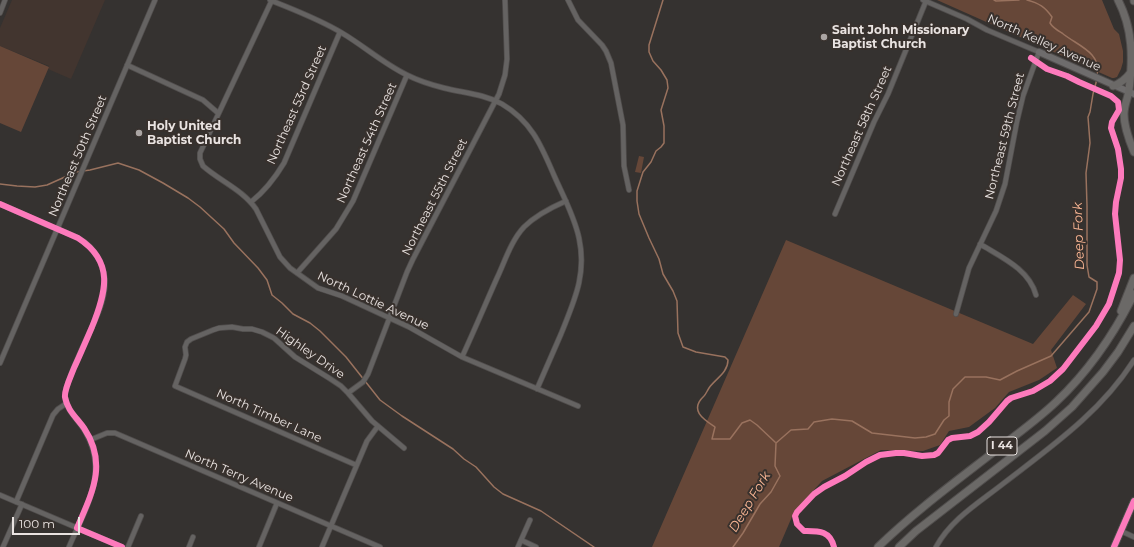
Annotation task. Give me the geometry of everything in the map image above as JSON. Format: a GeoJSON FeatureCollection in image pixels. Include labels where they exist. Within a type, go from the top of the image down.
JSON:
{"type":"FeatureCollection","features":[{"type":"Feature","properties":{"kind":"highway"},"geometry":{"type":"LineString","coordinates":[[1118,0],[1124,13],[1131,42],[1132,93],[1125,106],[1124,120],[1134,152]]}},
{"type":"Feature","properties":{"kind":"highway"},"geometry":{"type":"LineString","coordinates":[[1113,86],[1121,83],[1131,72]]}},
{"type":"Feature","properties":{"kind":"highway"},"geometry":{"type":"LineString","coordinates":[[1113,332],[1134,278]]}},
{"type":"Feature","properties":{"kind":"highway","name":"I 44"},"geometry":{"type":"LineString","coordinates":[[878,547],[929,502],[1034,421],[1056,402],[1089,366],[1113,332],[1134,294]]}},
{"type":"Feature","properties":{"kind":"highway","name":"I 44"},"geometry":{"type":"LineString","coordinates":[[899,547],[916,531],[1059,419],[1084,395],[1103,372],[1118,352],[1134,326]]}},
{"type":"Feature","properties":{"kind":"main road","name":"North Kelley Avenue"},"geometry":{"type":"LineString","coordinates":[[1039,52],[1081,72],[1132,93]]}},
{"type":"Feature","properties":{"kind":"main road"},"geometry":{"type":"LineString","coordinates":[[1114,547],[1134,501]]}},
{"type":"Feature","properties":{"kind":"street"},"geometry":{"type":"LineString","coordinates":[[0,13],[5,0]]}},
{"type":"Feature","properties":{"kind":"street","name":"Northeast 50th Street"},"geometry":{"type":"LineString","coordinates":[[0,363],[155,0]]}},
{"type":"Feature","properties":{"kind":"street"},"geometry":{"type":"LineString","coordinates":[[127,65],[203,100],[218,113],[271,0],[315,19],[340,32],[407,75],[430,84],[482,96],[507,107],[534,133],[543,149],[574,220],[579,239],[581,257],[580,282],[576,297],[538,390]]}},
{"type":"Feature","properties":{"kind":"street","name":"Northeast 55th Street"},"geometry":{"type":"LineString","coordinates":[[348,393],[366,379],[407,272],[496,101],[505,75],[508,59],[505,0]]}},
{"type":"Feature","properties":{"kind":"street"},"geometry":{"type":"LineString","coordinates":[[568,0],[578,20],[602,45],[611,63],[624,134],[624,166],[629,190]]}},
{"type":"Feature","properties":{"kind":"street","name":"North Kelley Avenue"},"geometry":{"type":"LineString","coordinates":[[925,1],[1039,52]]}},
{"type":"Feature","properties":{"kind":"street","name":"Northeast 58th Street"},"geometry":{"type":"LineString","coordinates":[[835,214],[874,122],[888,94],[925,1]]}},
{"type":"Feature","properties":{"kind":"street","name":"Northeast 53rd Street"},"geometry":{"type":"LineString","coordinates":[[251,202],[259,196],[274,179],[286,159],[340,32]]}},
{"type":"Feature","properties":{"kind":"street","name":"Northeast 59th Street"},"geometry":{"type":"LineString","coordinates":[[956,314],[969,268],[996,211],[1005,184],[1023,96],[1039,52]]}},
{"type":"Feature","properties":{"kind":"street","name":"Northeast 54th Street"},"geometry":{"type":"LineString","coordinates":[[297,273],[336,229],[351,206],[407,75]]}},
{"type":"Feature","properties":{"kind":"street","name":"North Lottie Avenue"},"geometry":{"type":"LineString","coordinates":[[218,113],[200,153],[201,163],[205,168],[244,195],[251,202],[280,257],[290,268],[318,288],[342,296],[390,318],[462,357],[578,406]]}},
{"type":"Feature","properties":{"kind":"street"},"geometry":{"type":"LineString","coordinates":[[462,357],[507,256],[518,235],[525,226],[540,213],[566,201]]}},
{"type":"Feature","properties":{"kind":"street"},"geometry":{"type":"LineString","coordinates":[[0,204],[78,238],[94,251],[102,266],[104,274],[105,282],[101,304],[70,377],[65,393],[70,412],[84,429],[90,440],[96,467],[95,483],[69,547]]}},
{"type":"Feature","properties":{"kind":"street"},"geometry":{"type":"LineString","coordinates":[[980,244],[1014,264],[1025,275],[1034,288],[1036,295]]}},
{"type":"Feature","properties":{"kind":"street","name":"Highley Drive"},"geometry":{"type":"LineString","coordinates":[[186,344],[191,339],[219,328],[232,327],[258,330],[274,338],[295,357],[335,382],[348,393],[372,421],[404,448]]}},
{"type":"Feature","properties":{"kind":"street","name":"North Timber Lane"},"geometry":{"type":"LineString","coordinates":[[186,344],[186,356],[174,386],[356,465]]}},
{"type":"Feature","properties":{"kind":"street"},"geometry":{"type":"LineString","coordinates":[[936,547],[950,527],[968,511],[1055,444],[1091,413],[1120,381],[1134,360]]}},
{"type":"Feature","properties":{"kind":"street"},"geometry":{"type":"LineString","coordinates":[[16,502],[53,414],[67,403]]}},
{"type":"Feature","properties":{"kind":"street"},"geometry":{"type":"LineString","coordinates":[[322,547],[367,441],[378,426]]}},
{"type":"Feature","properties":{"kind":"street","name":"North Terry Avenue"},"geometry":{"type":"LineString","coordinates":[[90,440],[107,433],[115,433],[380,547]]}},
{"type":"Feature","properties":{"kind":"street"},"geometry":{"type":"LineString","coordinates":[[0,495],[122,547]]}},
{"type":"Feature","properties":{"kind":"street"},"geometry":{"type":"LineString","coordinates":[[259,547],[277,503]]}},
{"type":"Feature","properties":{"kind":"street"},"geometry":{"type":"LineString","coordinates":[[4,547],[22,504]]}},
{"type":"Feature","properties":{"kind":"street"},"geometry":{"type":"LineString","coordinates":[[128,547],[141,516]]}},
{"type":"Feature","properties":{"kind":"street"},"geometry":{"type":"LineString","coordinates":[[518,547],[530,520]]}},
{"type":"Feature","properties":{"kind":"street"},"geometry":{"type":"LineString","coordinates":[[1121,531],[1134,537]]}},
{"type":"Feature","properties":{"kind":"street"},"geometry":{"type":"LineString","coordinates":[[189,547],[193,537]]}},
{"type":"Feature","properties":{"kind":"street"},"geometry":{"type":"LineString","coordinates":[[521,540],[536,547]]}},
{"type":"Feature","properties":{"kind":"shaded area"},"geometry":{"type":"Polygon","coordinates":[[[12,0],[105,0],[71,79],[48,69],[49,66],[0,46],[0,28],[12,0]]]}},
{"type":"Feature","properties":{"kind":"shaded area"},"geometry":{"type":"Polygon","coordinates":[[[937,0],[1102,0],[1114,29],[1119,34],[1123,51],[1123,62],[1121,69],[1117,77],[1112,78],[937,0]]]}},
{"type":"Feature","properties":{"kind":"shaded area"},"geometry":{"type":"Polygon","coordinates":[[[0,46],[49,67],[21,132],[0,123],[0,46]]]}},
{"type":"Feature","properties":{"kind":"shaded area"},"geometry":{"type":"Polygon","coordinates":[[[639,156],[644,157],[641,173],[635,172],[639,156]]]}},
{"type":"Feature","properties":{"kind":"shaded area"},"geometry":{"type":"Polygon","coordinates":[[[786,240],[1033,344],[1073,295],[1086,304],[1051,350],[1057,368],[1039,380],[1009,392],[995,408],[969,427],[949,431],[940,445],[923,451],[881,450],[822,481],[794,512],[779,547],[652,547],[786,240]]]}},
{"type":"Feature","properties":{"kind":"waterway"},"geometry":{"type":"LineString","coordinates":[[663,0],[649,45],[649,52],[653,61],[667,80],[668,88],[661,110],[664,126],[664,143],[656,151],[651,162],[643,172],[637,191],[639,214],[659,259],[663,274],[677,301],[678,333],[683,347],[696,352],[725,357],[728,360],[726,369],[709,388],[698,406],[699,414],[715,427],[712,439],[730,439],[742,423],[750,420],[775,442]]}},
{"type":"Feature","properties":{"kind":"waterway","name":"Deep Fork"},"geometry":{"type":"LineString","coordinates":[[994,0],[1019,0]]}},
{"type":"Feature","properties":{"kind":"waterway","name":"Deep Fork"},"geometry":{"type":"LineString","coordinates":[[1027,0],[1044,8],[1052,17],[1050,23],[1052,26],[1092,55],[1096,60],[1098,67],[1097,75]]}},
{"type":"Feature","properties":{"kind":"waterway","name":"Deep Fork"},"geometry":{"type":"LineString","coordinates":[[776,443],[791,430],[808,429],[814,422],[832,419],[852,421],[872,433],[915,438],[926,437],[935,434],[944,420],[949,416],[949,402],[953,389],[965,377],[986,377],[1000,380],[1051,356],[1089,312],[1097,289],[1097,282],[1089,277],[1087,265],[1086,173],[1090,143],[1088,117],[1097,79]]}},
{"type":"Feature","properties":{"kind":"waterway"},"geometry":{"type":"LineString","coordinates":[[0,184],[35,187],[47,185],[76,172],[118,163],[139,170],[188,198],[224,229],[234,243],[258,268],[267,280],[272,295],[293,314],[310,323],[320,331],[346,357],[380,400],[453,449],[476,467],[494,487],[503,494],[541,511],[594,547]]}},
{"type":"Feature","properties":{"kind":"waterway","name":"Deep Fork"},"geometry":{"type":"LineString","coordinates":[[733,547],[760,504],[771,492],[780,476],[775,466],[776,443]]}},
{"type":"Feature","properties":{"kind":"cycle path"},"geometry":{"type":"LineString","coordinates":[[834,547],[830,537],[826,534],[804,531],[797,524],[795,516],[797,512],[814,494],[880,455],[896,453],[922,456],[934,455],[938,453],[948,440],[952,438],[970,436],[978,432],[1011,398],[1033,391],[1050,381],[1063,369],[1096,326],[1109,304],[1119,273],[1120,260],[1115,214],[1121,169],[1118,149],[1111,128],[1112,122],[1119,110],[1118,102],[1111,96],[1067,76],[1047,69],[1031,58]]}},
{"type":"Feature","properties":{"kind":"cycle path"},"geometry":{"type":"LineString","coordinates":[[0,204],[78,238],[90,247],[98,257],[102,267],[104,278],[101,302],[68,383],[65,397],[70,410],[84,428],[91,441],[95,454],[95,478],[88,503],[77,528],[122,547]]}},
{"type":"Feature","properties":{"kind":"cycle path"},"geometry":{"type":"LineString","coordinates":[[1114,547],[1134,501]]}},
{"type":"Feature","properties":{"kind":"place","name":"Saint John Missionary Baptist Church"},"geometry":{"type":"Point","coordinates":[824,37]}},
{"type":"Feature","properties":{"kind":"place","name":"Holy United Baptist Church"},"geometry":{"type":"Point","coordinates":[139,133]}}]}
